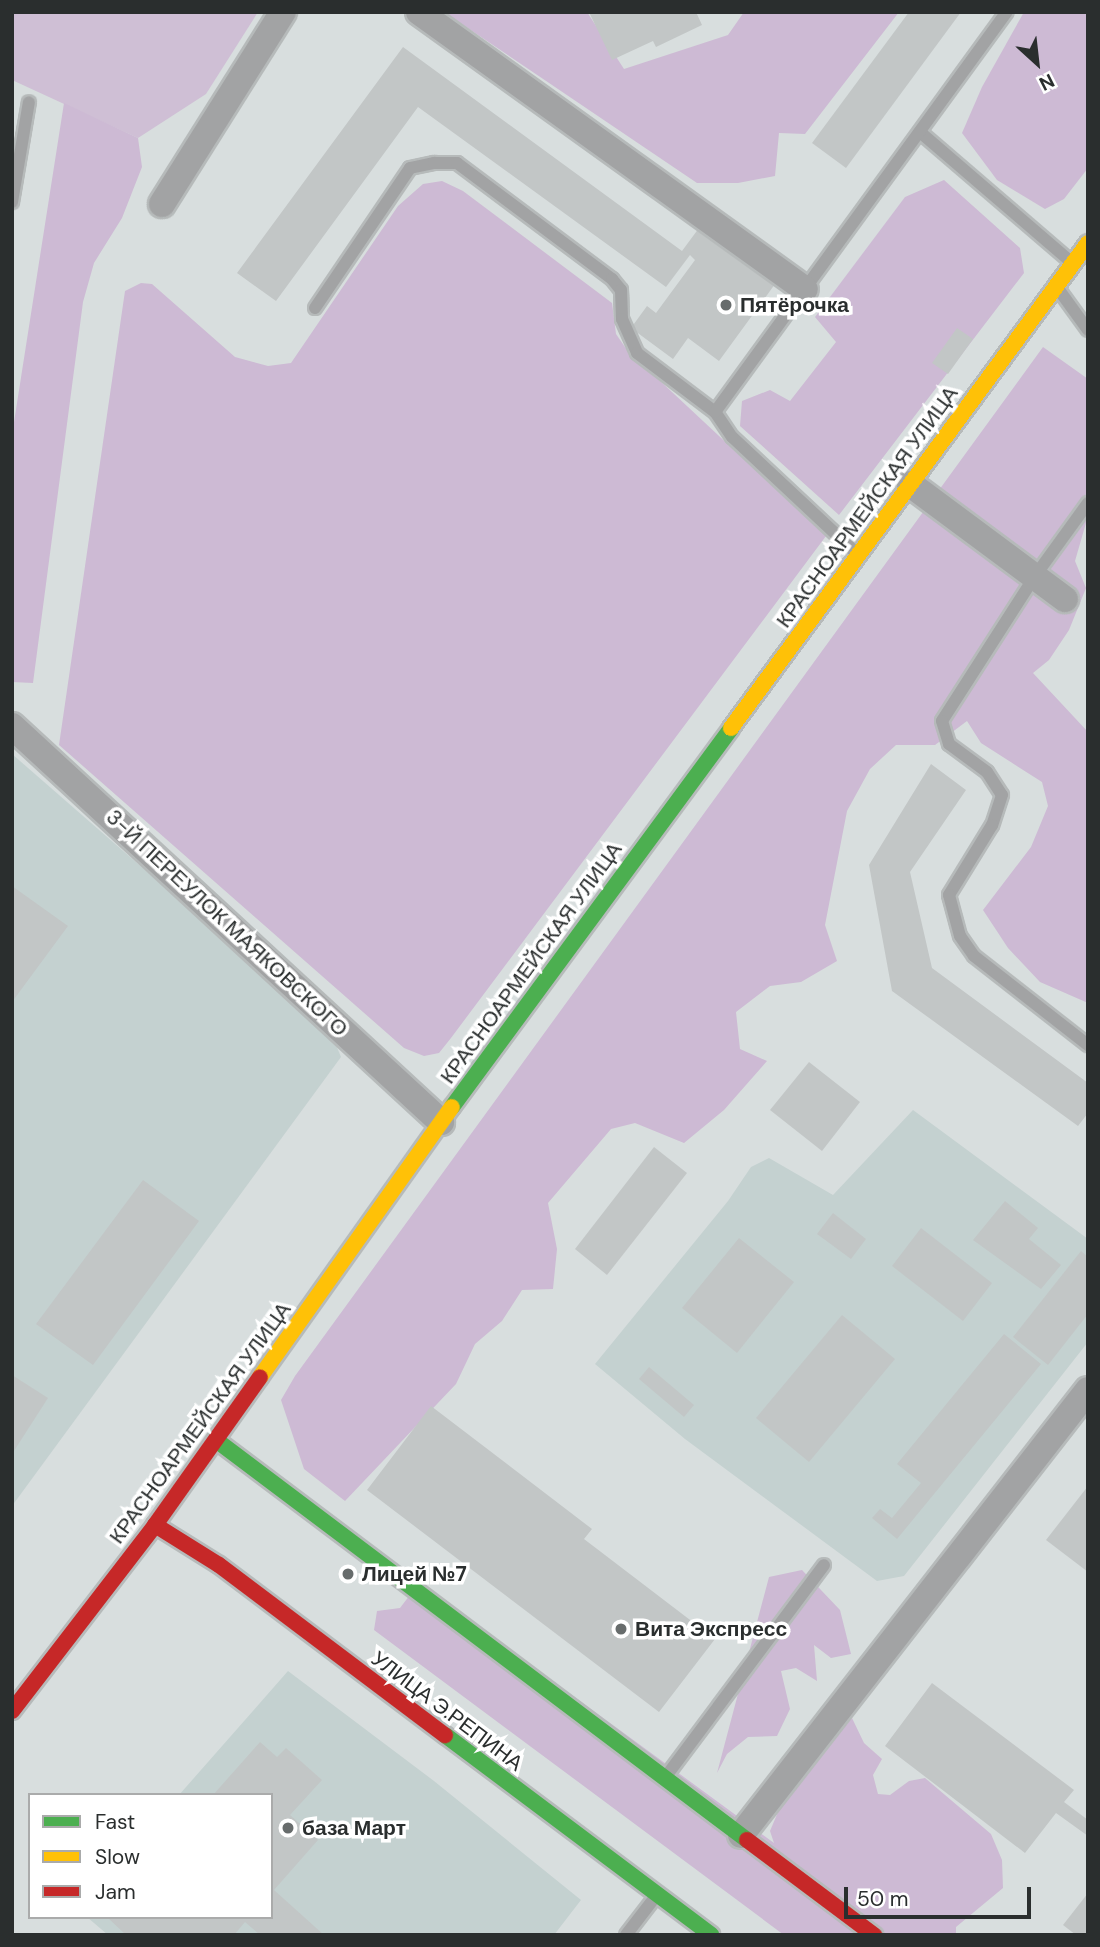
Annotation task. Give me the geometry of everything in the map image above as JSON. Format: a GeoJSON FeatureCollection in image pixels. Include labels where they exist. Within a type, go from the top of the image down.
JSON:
{"type":"FeatureCollection","features":[{"type":"Feature","properties":{"kind":"main road","name":"КРАСНОАРМЕЙСКАЯ УЛИЦА"},"geometry":{"type":"LineString","coordinates":[[12,1711],[155,1525],[441,1122],[1088,243]]}},
{"type":"Feature","properties":{"kind":"main road"},"geometry":{"type":"LineString","coordinates":[[216,1440],[874,1935]]}},
{"type":"Feature","properties":{"kind":"main road","name":"УЛИЦА Э.РЕПИНА"},"geometry":{"type":"LineString","coordinates":[[155,1525],[219,1565],[711,1935]]}},
{"type":"Feature","properties":{"kind":"street"},"geometry":{"type":"LineString","coordinates":[[162,204],[282,12]]}},
{"type":"Feature","properties":{"kind":"street"},"geometry":{"type":"LineString","coordinates":[[419,12],[805,289]]}},
{"type":"Feature","properties":{"kind":"street"},"geometry":{"type":"LineString","coordinates":[[910,484],[1065,599]]}},
{"type":"Feature","properties":{"kind":"street","name":"3-Й ПЕРЕУЛОК МАЯКОВСКОГО"},"geometry":{"type":"LineString","coordinates":[[12,726],[441,1122]]}},
{"type":"Feature","properties":{"kind":"street"},"geometry":{"type":"LineString","coordinates":[[741,1835],[1088,1390]]}},
{"type":"Feature","properties":{"kind":"lane"},"geometry":{"type":"LineString","coordinates":[[715,412],[1007,12]]}},
{"type":"Feature","properties":{"kind":"lane"},"geometry":{"type":"LineString","coordinates":[[12,202],[29,102]]}},
{"type":"Feature","properties":{"kind":"lane"},"geometry":{"type":"LineString","coordinates":[[920,132],[1073,264]]}},
{"type":"Feature","properties":{"kind":"lane"},"geometry":{"type":"LineString","coordinates":[[316,308],[410,168],[433,163],[457,163],[612,279],[621,290],[622,319],[638,353],[715,412],[732,437],[858,554]]}},
{"type":"Feature","properties":{"kind":"lane"},"geometry":{"type":"LineString","coordinates":[[1056,286],[1088,330]]}},
{"type":"Feature","properties":{"kind":"lane"},"geometry":{"type":"LineString","coordinates":[[1088,503],[1035,576],[943,721],[949,744],[987,772],[1002,795],[992,825],[949,895],[960,936],[974,956],[1088,1045]]}},
{"type":"Feature","properties":{"kind":"lane"},"geometry":{"type":"LineString","coordinates":[[665,1778],[824,1565]]}},
{"type":"Feature","properties":{"kind":"lane"},"geometry":{"type":"LineString","coordinates":[[626,1935],[657,1895]]}},
{"type":"Feature","properties":{"kind":"shaded area"},"geometry":{"type":"Polygon","coordinates":[[[12,12],[258,12],[206,94],[138,138],[12,80],[12,12]]]}},
{"type":"Feature","properties":{"kind":"shaded area"},"geometry":{"type":"Polygon","coordinates":[[[444,12],[587,12],[624,69],[728,35],[744,12],[899,12],[805,134],[779,133],[775,176],[738,183],[697,183],[444,12]]]}},
{"type":"Feature","properties":{"kind":"shaded area"},"geometry":{"type":"Polygon","coordinates":[[[1024,12],[1088,12],[1088,168],[1064,199],[1045,209],[997,180],[962,133],[982,87],[1024,12]]]}},
{"type":"Feature","properties":{"kind":"shaded area"},"geometry":{"type":"Polygon","coordinates":[[[64,103],[138,138],[142,167],[122,218],[94,263],[83,302],[33,683],[12,682],[12,435],[64,103]]]}},
{"type":"Feature","properties":{"kind":"shaded area"},"geometry":{"type":"Polygon","coordinates":[[[944,180],[1020,248],[1024,273],[839,515],[740,426],[742,401],[770,390],[790,401],[836,342],[815,317],[905,197],[944,180]]]}},
{"type":"Feature","properties":{"kind":"shaded area"},"geometry":{"type":"Polygon","coordinates":[[[442,181],[463,191],[612,303],[616,334],[627,350],[826,536],[451,1038],[439,1053],[424,1056],[404,1048],[59,745],[125,291],[141,283],[152,284],[235,357],[268,366],[291,363],[398,206],[423,184],[442,181]]]}},
{"type":"Feature","properties":{"kind":"shaded area"},"geometry":{"type":"Polygon","coordinates":[[[1043,347],[1088,379],[1088,516],[1075,561],[1086,588],[1069,630],[1049,660],[1033,673],[1088,732],[1088,1003],[1040,982],[1008,948],[983,910],[1031,847],[1048,806],[1042,782],[981,743],[967,721],[935,745],[896,745],[870,769],[847,811],[825,925],[837,961],[801,982],[770,986],[736,1012],[740,1049],[767,1061],[724,1110],[684,1143],[635,1123],[611,1129],[548,1203],[557,1249],[553,1289],[522,1290],[502,1321],[475,1344],[456,1384],[345,1501],[304,1469],[281,1400],[295,1376],[1043,347]]]}},
{"type":"Feature","properties":{"kind":"shaded area"},"geometry":{"type":"Polygon","coordinates":[[[12,754],[247,959],[334,1040],[341,1057],[12,1506],[12,754]]]}},
{"type":"Feature","properties":{"kind":"shaded area"},"geometry":{"type":"Polygon","coordinates":[[[913,1110],[1088,1239],[1088,1342],[904,1576],[877,1581],[685,1439],[595,1364],[728,1201],[751,1167],[769,1158],[833,1195],[913,1110]]]}},
{"type":"Feature","properties":{"kind":"shaded area"},"geometry":{"type":"Polygon","coordinates":[[[802,1570],[840,1610],[851,1654],[831,1658],[814,1645],[817,1681],[796,1668],[781,1671],[790,1709],[777,1736],[748,1737],[727,1754],[717,1773],[769,1577],[802,1570]]]}},
{"type":"Feature","properties":{"kind":"shaded area"},"geometry":{"type":"Polygon","coordinates":[[[419,1583],[774,1843],[770,1831],[786,1793],[852,1718],[864,1743],[882,1759],[873,1775],[878,1794],[890,1795],[909,1781],[925,1778],[991,1834],[1002,1860],[1003,1888],[956,1927],[956,1935],[784,1935],[374,1630],[377,1611],[400,1608],[419,1583]]]}},
{"type":"Feature","properties":{"kind":"shaded area"},"geometry":{"type":"Polygon","coordinates":[[[288,1671],[434,1781],[581,1900],[554,1935],[108,1935],[89,1919],[273,1919],[273,1793],[181,1793],[288,1671]]]}},
{"type":"Feature","properties":{"kind":"building"},"geometry":{"type":"Polygon","coordinates":[[[589,12],[696,12],[702,25],[656,47],[653,41],[612,60],[589,12]]]}},
{"type":"Feature","properties":{"kind":"building"},"geometry":{"type":"Polygon","coordinates":[[[909,12],[961,12],[846,168],[812,143],[909,12]]]}},
{"type":"Feature","properties":{"kind":"building"},"geometry":{"type":"Polygon","coordinates":[[[403,47],[682,251],[699,228],[775,284],[719,361],[688,338],[673,359],[631,328],[647,306],[656,313],[695,260],[690,255],[666,287],[418,107],[276,301],[237,273],[403,47]]]}},
{"type":"Feature","properties":{"kind":"building"},"geometry":{"type":"Polygon","coordinates":[[[957,328],[973,339],[948,374],[932,363],[957,328]]]}},
{"type":"Feature","properties":{"kind":"building"},"geometry":{"type":"Polygon","coordinates":[[[931,764],[966,790],[910,872],[932,968],[1088,1083],[1088,1113],[1078,1126],[892,991],[869,865],[931,764]]]}},
{"type":"Feature","properties":{"kind":"building"},"geometry":{"type":"Polygon","coordinates":[[[12,886],[68,926],[12,1002],[12,886]]]}},
{"type":"Feature","properties":{"kind":"building"},"geometry":{"type":"Polygon","coordinates":[[[809,1062],[860,1102],[822,1151],[770,1110],[809,1062]]]}},
{"type":"Feature","properties":{"kind":"building"},"geometry":{"type":"Polygon","coordinates":[[[654,1147],[687,1173],[607,1275],[575,1249],[654,1147]]]}},
{"type":"Feature","properties":{"kind":"building"},"geometry":{"type":"Polygon","coordinates":[[[143,1180],[199,1221],[93,1365],[36,1324],[143,1180]]]}},
{"type":"Feature","properties":{"kind":"building"},"geometry":{"type":"Polygon","coordinates":[[[1005,1201],[1038,1228],[1029,1239],[1061,1265],[1041,1289],[973,1240],[1005,1201]]]}},
{"type":"Feature","properties":{"kind":"building"},"geometry":{"type":"Polygon","coordinates":[[[833,1213],[866,1239],[851,1259],[817,1234],[833,1213]]]}},
{"type":"Feature","properties":{"kind":"building"},"geometry":{"type":"Polygon","coordinates":[[[921,1228],[992,1283],[963,1321],[892,1266],[921,1228]]]}},
{"type":"Feature","properties":{"kind":"building"},"geometry":{"type":"Polygon","coordinates":[[[739,1238],[794,1282],[737,1353],[682,1308],[739,1238]]]}},
{"type":"Feature","properties":{"kind":"building"},"geometry":{"type":"Polygon","coordinates":[[[1081,1251],[1088,1257],[1088,1314],[1048,1365],[1013,1337],[1081,1251]]]}},
{"type":"Feature","properties":{"kind":"building"},"geometry":{"type":"Polygon","coordinates":[[[842,1315],[895,1359],[809,1462],[756,1418],[842,1315]]]}},
{"type":"Feature","properties":{"kind":"building"},"geometry":{"type":"Polygon","coordinates":[[[1004,1334],[1041,1364],[897,1539],[872,1518],[880,1509],[892,1518],[921,1483],[897,1464],[1004,1334]]]}},
{"type":"Feature","properties":{"kind":"building"},"geometry":{"type":"Polygon","coordinates":[[[649,1367],[694,1405],[684,1417],[639,1379],[649,1367]]]}},
{"type":"Feature","properties":{"kind":"building"},"geometry":{"type":"Polygon","coordinates":[[[12,1375],[48,1398],[12,1454],[12,1375]]]}},
{"type":"Feature","properties":{"kind":"building"},"geometry":{"type":"Polygon","coordinates":[[[431,1406],[592,1529],[584,1539],[715,1639],[659,1712],[367,1490],[431,1406]]]}},
{"type":"Feature","properties":{"kind":"building"},"geometry":{"type":"Polygon","coordinates":[[[1088,1486],[1088,1572],[1046,1540],[1088,1486]]]}},
{"type":"Feature","properties":{"kind":"building"},"geometry":{"type":"Polygon","coordinates":[[[932,1683],[1074,1790],[1064,1802],[1088,1820],[1088,1836],[1056,1813],[1025,1853],[885,1746],[932,1683]]]}},
{"type":"Feature","properties":{"kind":"building","name":"база Март"},"geometry":{"type":"Polygon","coordinates":[[[260,1742],[277,1757],[286,1748],[322,1780],[290,1815],[318,1840],[274,1890],[324,1935],[260,1935],[245,1922],[234,1935],[126,1935],[109,1919],[273,1919],[273,1793],[215,1793],[260,1742]]]}},
{"type":"Feature","properties":{"kind":"building"},"geometry":{"type":"Polygon","coordinates":[[[1088,1893],[1088,1935],[1076,1935],[1063,1925],[1088,1893]]]}},
{"type":"Feature","properties":{"kind":"traffic: fast"},"geometry":{"type":"LineString","coordinates":[[452,1107],[731,728]]}},
{"type":"Feature","properties":{"kind":"traffic: fast"},"geometry":{"type":"LineString","coordinates":[[216,1440],[747,1840]]}},
{"type":"Feature","properties":{"kind":"traffic: fast"},"geometry":{"type":"LineString","coordinates":[[445,1735],[711,1935]]}},
{"type":"Feature","properties":{"kind":"traffic: slow"},"geometry":{"type":"LineString","coordinates":[[731,728],[1088,243]]}},
{"type":"Feature","properties":{"kind":"traffic: slow"},"geometry":{"type":"LineString","coordinates":[[260,1377],[452,1107]]}},
{"type":"Feature","properties":{"kind":"traffic: jam"},"geometry":{"type":"LineString","coordinates":[[12,1711],[155,1525],[260,1377]]}},
{"type":"Feature","properties":{"kind":"traffic: jam"},"geometry":{"type":"LineString","coordinates":[[155,1525],[219,1565],[445,1735]]}},
{"type":"Feature","properties":{"kind":"traffic: jam"},"geometry":{"type":"LineString","coordinates":[[747,1840],[874,1935]]}},
{"type":"Feature","properties":{"kind":"place","name":"Пятёрочка"},"geometry":{"type":"Point","coordinates":[726,305]}},
{"type":"Feature","properties":{"kind":"place","name":"Лицей №7"},"geometry":{"type":"Point","coordinates":[348,1574]}},
{"type":"Feature","properties":{"kind":"place","name":"Вита Экспресс"},"geometry":{"type":"Point","coordinates":[621,1629]}},
{"type":"Feature","properties":{"kind":"place","name":"база Март"},"geometry":{"type":"Point","coordinates":[288,1828]}}]}
